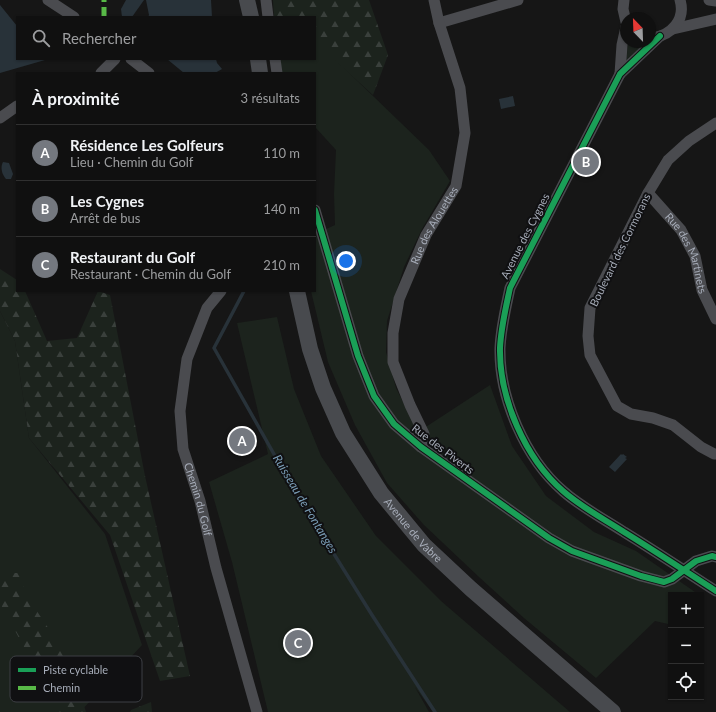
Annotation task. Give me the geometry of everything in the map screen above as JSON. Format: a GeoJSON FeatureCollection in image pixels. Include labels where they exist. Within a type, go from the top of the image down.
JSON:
{"type":"FeatureCollection","features":[{"type":"Feature","properties":{"kind":"main road"},"geometry":{"type":"LineString","coordinates":[[248,0],[251,16]]}},
{"type":"Feature","properties":{"kind":"main road"},"geometry":{"type":"LineString","coordinates":[[258,60],[260,72]]}},
{"type":"Feature","properties":{"kind":"main road","name":"Avenue de Vabre"},"geometry":{"type":"LineString","coordinates":[[297,292],[310,349],[324,388],[343,433],[381,493],[424,546],[613,712]]}},
{"type":"Feature","properties":{"kind":"street"},"geometry":{"type":"LineString","coordinates":[[48,0],[72,16]]}},
{"type":"Feature","properties":{"kind":"street"},"geometry":{"type":"LineString","coordinates":[[266,0],[268,16]]}},
{"type":"Feature","properties":{"kind":"street","name":"Rue des Alouettes"},"geometry":{"type":"LineString","coordinates":[[421,447],[424,434],[410,405],[393,362],[393,333],[399,299],[426,235],[456,186],[465,133],[460,88],[439,23],[434,0]]}},
{"type":"Feature","properties":{"kind":"street"},"geometry":{"type":"LineString","coordinates":[[439,23],[518,0]]}},
{"type":"Feature","properties":{"kind":"street"},"geometry":{"type":"LineString","coordinates":[[673,28],[680,17],[682,10],[680,0]]}},
{"type":"Feature","properties":{"kind":"street"},"geometry":{"type":"LineString","coordinates":[[709,0],[716,1]]}},
{"type":"Feature","properties":{"kind":"street"},"geometry":{"type":"LineString","coordinates":[[623,1],[624,12]]}},
{"type":"Feature","properties":{"kind":"street"},"geometry":{"type":"LineString","coordinates":[[673,28],[716,19]]}},
{"type":"Feature","properties":{"kind":"street","name":"Avenue des Cygnes"},"geometry":{"type":"LineString","coordinates":[[656,37],[667,33],[673,28]]}},
{"type":"Feature","properties":{"kind":"street","name":"Avenue des Cygnes"},"geometry":{"type":"LineString","coordinates":[[620,74],[622,48]]}},
{"type":"Feature","properties":{"kind":"street","name":"Avenue des Cygnes"},"geometry":{"type":"LineString","coordinates":[[645,48],[620,74],[510,288],[503,318],[500,348],[503,383],[523,441],[542,469],[563,492],[716,591]]}},
{"type":"Feature","properties":{"kind":"street"},"geometry":{"type":"LineString","coordinates":[[102,72],[114,60]]}},
{"type":"Feature","properties":{"kind":"street"},"geometry":{"type":"LineString","coordinates":[[132,60],[148,72]]}},
{"type":"Feature","properties":{"kind":"street"},"geometry":{"type":"LineString","coordinates":[[275,60],[277,72]]}},
{"type":"Feature","properties":{"kind":"street"},"geometry":{"type":"LineString","coordinates":[[0,118],[16,107]]}},
{"type":"Feature","properties":{"kind":"street","name":"Boulevard des Cormorans"},"geometry":{"type":"LineString","coordinates":[[716,123],[689,141],[668,160],[648,193],[590,308],[588,336],[590,355],[617,406],[631,414],[653,418],[673,425],[701,447],[716,454]]}},
{"type":"Feature","properties":{"kind":"street","name":"Rue des Martinets"},"geometry":{"type":"LineString","coordinates":[[648,193],[682,230],[695,256],[702,290],[716,319]]}},
{"type":"Feature","properties":{"kind":"street","name":"Rue des Piverts"},"geometry":{"type":"LineString","coordinates":[[316,213],[358,356],[374,396],[394,424],[421,447],[549,538],[572,551],[641,576],[664,582],[672,580],[683,570]]}},
{"type":"Feature","properties":{"kind":"street","name":"Chemin du Golf"},"geometry":{"type":"LineString","coordinates":[[220,292],[207,308],[187,359],[180,411],[183,449],[200,501],[216,568],[257,712]]}},
{"type":"Feature","properties":{"kind":"street"},"geometry":{"type":"LineString","coordinates":[[683,570],[696,561],[712,556],[716,557]]}},
{"type":"Feature","properties":{"kind":"green space"},"geometry":{"type":"Polygon","coordinates":[[[273,0],[369,0],[388,55],[373,95],[316,43],[316,16],[274,16],[273,0]]]}},
{"type":"Feature","properties":{"kind":"green space"},"geometry":{"type":"Polygon","coordinates":[[[316,41],[429,150],[450,181],[422,229],[404,267],[387,321],[386,352],[396,388],[418,432],[490,385],[512,446],[546,496],[594,532],[636,551],[695,592],[668,592],[668,624],[655,621],[596,678],[524,618],[424,525],[387,483],[355,425],[328,362],[311,292],[316,292],[316,234],[335,225],[334,194],[336,150],[316,128],[316,72],[280,72],[278,60],[316,60],[316,41]]]}},
{"type":"Feature","properties":{"kind":"green space"},"geometry":{"type":"Polygon","coordinates":[[[627,48],[641,48],[626,65],[627,48]]]}},
{"type":"Feature","properties":{"kind":"green space"},"geometry":{"type":"Polygon","coordinates":[[[0,269],[16,279],[16,292],[25,292],[47,341],[77,338],[98,292],[110,295],[145,476],[190,676],[160,681],[110,535],[29,438],[15,341],[0,311],[0,269]]]}},
{"type":"Feature","properties":{"kind":"green space"},"geometry":{"type":"Polygon","coordinates":[[[0,311],[15,341],[29,438],[105,534],[142,645],[132,656],[10,656],[10,702],[89,702],[80,712],[0,712],[0,311]]]}},
{"type":"Feature","properties":{"kind":"green space"},"geometry":{"type":"Polygon","coordinates":[[[277,317],[294,389],[321,456],[376,536],[441,601],[570,712],[433,712],[415,687],[429,712],[268,712],[232,562],[209,482],[268,454],[237,323],[277,317]]]}},
{"type":"Feature","properties":{"kind":"green space"},"geometry":{"type":"Polygon","coordinates":[[[4,573],[20,573],[26,595],[67,656],[29,656],[0,603],[0,577],[4,573]]]}},
{"type":"Feature","properties":{"kind":"green space"},"geometry":{"type":"Polygon","coordinates":[[[54,702],[83,702],[86,712],[57,712],[54,702]]]}},
{"type":"Feature","properties":{"kind":"green space"},"geometry":{"type":"Polygon","coordinates":[[[151,702],[152,712],[130,712],[131,710],[151,702]]]}},
{"type":"Feature","properties":{"kind":"shaded area"},"geometry":{"type":"Polygon","coordinates":[[[126,0],[144,0],[133,16],[122,16],[121,9],[126,0]]]}},
{"type":"Feature","properties":{"kind":"shaded area"},"geometry":{"type":"Polygon","coordinates":[[[146,0],[211,0],[212,16],[149,15],[146,0]]]}},
{"type":"Feature","properties":{"kind":"shaded area"},"geometry":{"type":"Polygon","coordinates":[[[0,5],[16,25],[16,60],[45,60],[0,73],[0,5]]]}},
{"type":"Feature","properties":{"kind":"shaded area"},"geometry":{"type":"Polygon","coordinates":[[[168,60],[216,60],[222,69],[217,72],[183,72],[168,60]]]}},
{"type":"Feature","properties":{"kind":"shaded area"},"geometry":{"type":"Polygon","coordinates":[[[513,96],[515,106],[501,109],[499,99],[513,96]]]}},
{"type":"Feature","properties":{"kind":"shaded area"},"geometry":{"type":"Polygon","coordinates":[[[3,162],[9,163],[13,174],[11,179],[6,179],[3,175],[3,162]]]}},
{"type":"Feature","properties":{"kind":"shaded area"},"geometry":{"type":"Polygon","coordinates":[[[621,454],[627,457],[625,458],[627,459],[615,472],[609,467],[621,454]]]}},
{"type":"Feature","properties":{"kind":"waterway","name":"Ruisseau de Fontanges"},"geometry":{"type":"LineString","coordinates":[[243,292],[214,348],[296,493],[372,615],[435,712]]}},
{"type":"Feature","properties":{"kind":"marked path"},"geometry":{"type":"LineString","coordinates":[[104,0],[104,16]]}},
{"type":"Feature","properties":{"kind":"cycle path"},"geometry":{"type":"LineString","coordinates":[[660,36],[620,74],[510,288],[501,332],[501,367],[509,407],[517,426],[537,462],[549,477],[563,491],[585,508],[716,591]]}},
{"type":"Feature","properties":{"kind":"cycle path"},"geometry":{"type":"LineString","coordinates":[[316,213],[358,356],[374,396],[394,424],[421,447],[549,538],[572,551],[641,576],[664,582],[672,579],[696,561],[712,556],[716,557]]}},
{"type":"Feature","properties":{"kind":"place","name":"Les Cygnes"},"geometry":{"type":"Point","coordinates":[586,162]}},
{"type":"Feature","properties":{"kind":"place","name":"Résidence Les Golfeurs"},"geometry":{"type":"Point","coordinates":[242,441]}},
{"type":"Feature","properties":{"kind":"place","name":"Restaurant du Golf"},"geometry":{"type":"Point","coordinates":[298,643]}}]}
